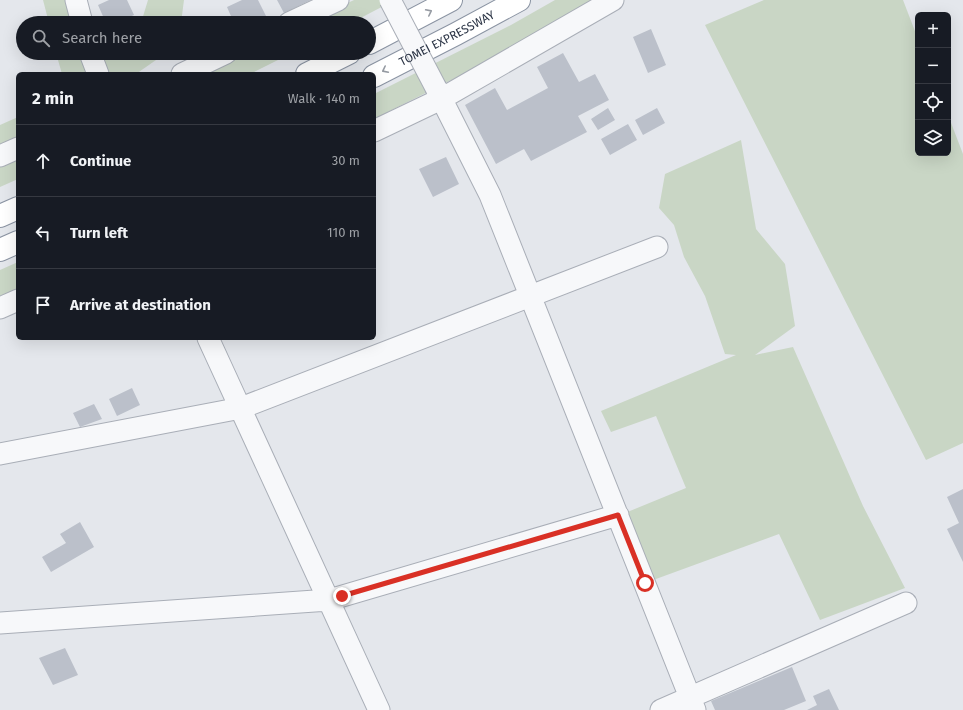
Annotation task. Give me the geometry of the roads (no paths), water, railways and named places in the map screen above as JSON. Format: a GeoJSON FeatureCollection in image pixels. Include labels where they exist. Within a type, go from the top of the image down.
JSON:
{"type":"FeatureCollection","features":[{"type":"Feature","properties":{"kind":"highway"},"geometry":{"type":"LineString","coordinates":[[376,39],[451,0]]}},
{"type":"Feature","properties":{"kind":"highway","name":"TOMEI EXPRESSWAY"},"geometry":{"type":"LineString","coordinates":[[376,75],[519,0]]}},
{"type":"Feature","properties":{"kind":"highway"},"geometry":{"type":"LineString","coordinates":[[311,72],[335,60]]}},
{"type":"Feature","properties":{"kind":"highway"},"geometry":{"type":"LineString","coordinates":[[0,216],[16,209]]}},
{"type":"Feature","properties":{"kind":"highway"},"geometry":{"type":"LineString","coordinates":[[0,250],[16,243]]}},
{"type":"Feature","properties":{"kind":"street"},"geometry":{"type":"LineString","coordinates":[[76,0],[80,16]]}},
{"type":"Feature","properties":{"kind":"street"},"geometry":{"type":"LineString","coordinates":[[305,16],[338,0]]}},
{"type":"Feature","properties":{"kind":"street"},"geometry":{"type":"LineString","coordinates":[[390,0],[490,195],[692,703]]}},
{"type":"Feature","properties":{"kind":"street"},"geometry":{"type":"LineString","coordinates":[[376,130],[439,93],[613,0]]}},
{"type":"Feature","properties":{"kind":"street"},"geometry":{"type":"LineString","coordinates":[[93,60],[97,72]]}},
{"type":"Feature","properties":{"kind":"street"},"geometry":{"type":"LineString","coordinates":[[186,72],[211,60]]}},
{"type":"Feature","properties":{"kind":"street"},"geometry":{"type":"LineString","coordinates":[[0,156],[16,149]]}},
{"type":"Feature","properties":{"kind":"street"},"geometry":{"type":"LineString","coordinates":[[0,454],[240,408],[657,247]]}},
{"type":"Feature","properties":{"kind":"street"},"geometry":{"type":"LineString","coordinates":[[0,308],[16,301]]}},
{"type":"Feature","properties":{"kind":"street"},"geometry":{"type":"LineString","coordinates":[[209,340],[379,710]]}},
{"type":"Feature","properties":{"kind":"street"},"geometry":{"type":"LineString","coordinates":[[0,623],[329,600],[618,515]]}},
{"type":"Feature","properties":{"kind":"street"},"geometry":{"type":"LineString","coordinates":[[661,710],[692,703],[906,603]]}}]}
